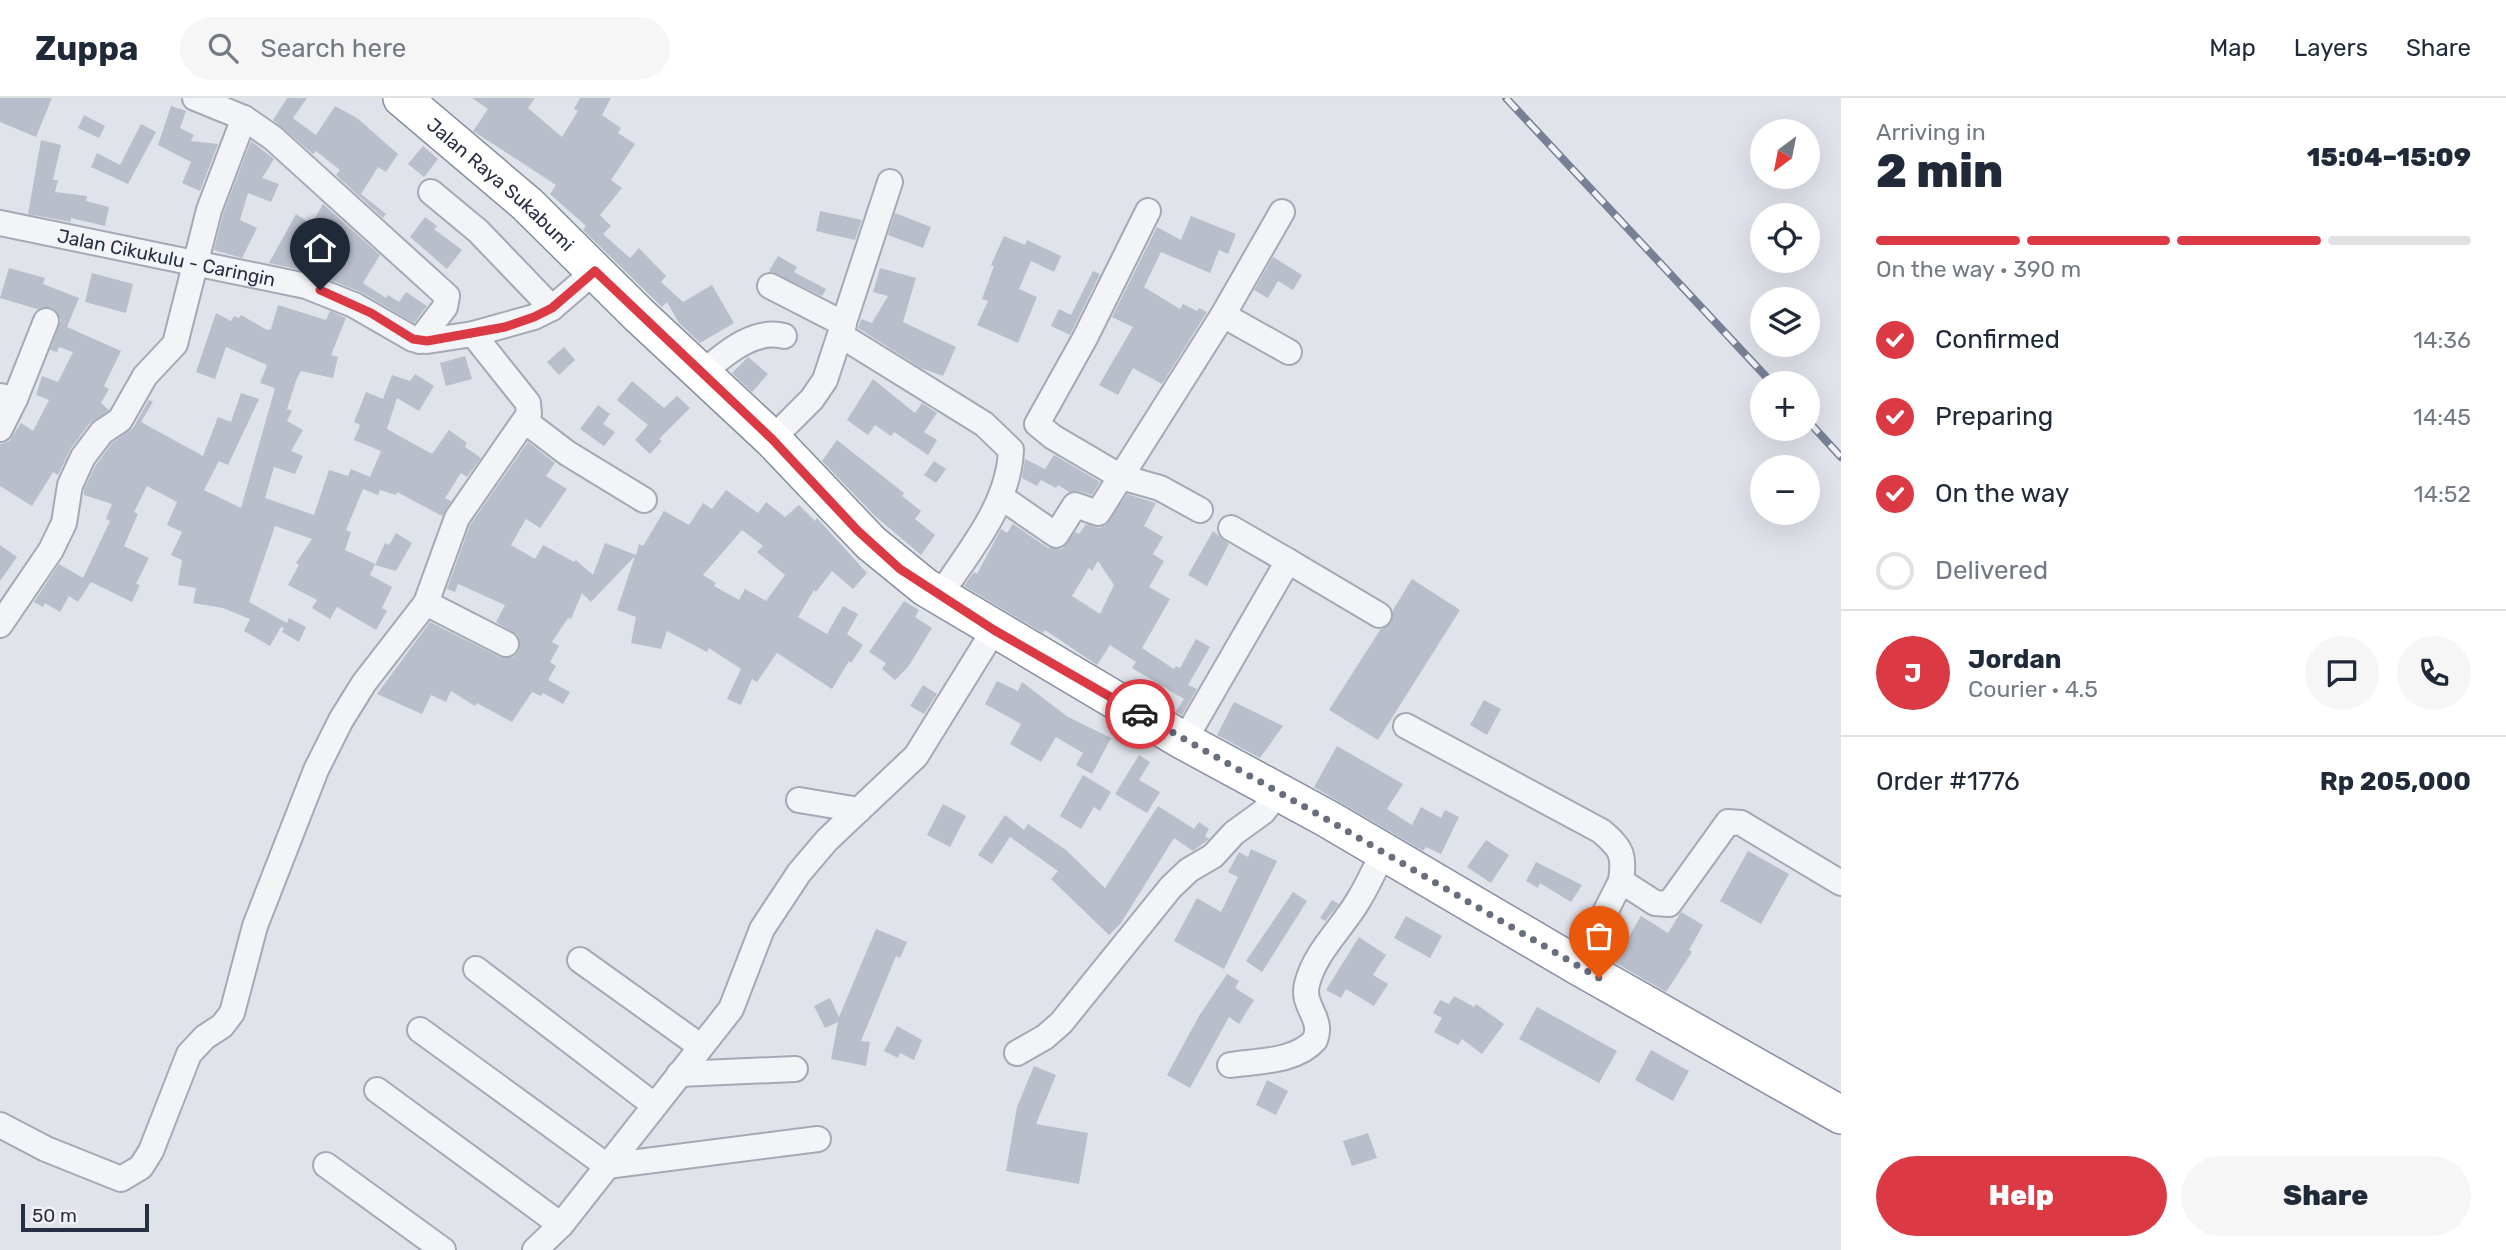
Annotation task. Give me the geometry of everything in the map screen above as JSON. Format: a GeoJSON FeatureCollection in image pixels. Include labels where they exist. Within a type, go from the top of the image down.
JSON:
{"type":"FeatureCollection","features":[{"type":"Feature","properties":{"kind":"highway","name":"Jalan Raya Sukabumi"},"geometry":{"type":"LineString","coordinates":[[403,98],[527,204],[772,439],[879,551],[940,595],[994,630],[1184,741],[1384,852],[1841,1115]]}},
{"type":"Feature","properties":{"kind":"street"},"geometry":{"type":"LineString","coordinates":[[195,98],[244,118],[273,138],[447,296],[445,307],[419,341]]}},
{"type":"Feature","properties":{"kind":"street"},"geometry":{"type":"LineString","coordinates":[[0,625],[51,550],[64,523],[70,485],[83,457],[102,432],[120,419],[145,376],[175,344],[209,210],[244,118]]}},
{"type":"Feature","properties":{"kind":"street"},"geometry":{"type":"LineString","coordinates":[[772,439],[819,390],[843,330],[890,182]]}},
{"type":"Feature","properties":{"kind":"street"},"geometry":{"type":"LineString","coordinates":[[430,192],[478,231],[552,308]]}},
{"type":"Feature","properties":{"kind":"street"},"geometry":{"type":"LineString","coordinates":[[1148,211],[1085,338],[1037,424],[1053,437],[1121,477],[1160,488],[1200,510]]}},
{"type":"Feature","properties":{"kind":"street"},"geometry":{"type":"LineString","coordinates":[[1001,497],[1056,535],[1075,505],[1098,513],[1223,315],[1282,212]]}},
{"type":"Feature","properties":{"kind":"street","name":"Jalan Cikukulu - Caringin"},"geometry":{"type":"LineString","coordinates":[[0,223],[320,290],[419,341]]}},
{"type":"Feature","properties":{"kind":"street"},"geometry":{"type":"LineString","coordinates":[[419,341],[473,334],[520,323],[552,308],[595,271]]}},
{"type":"Feature","properties":{"kind":"street"},"geometry":{"type":"LineString","coordinates":[[770,286],[915,378],[1003,439],[1011,450],[1010,470],[1001,497],[940,595]]}},
{"type":"Feature","properties":{"kind":"street"},"geometry":{"type":"LineString","coordinates":[[1223,315],[1289,352]]}},
{"type":"Feature","properties":{"kind":"street"},"geometry":{"type":"LineString","coordinates":[[0,429],[8,397],[46,321]]}},
{"type":"Feature","properties":{"kind":"street"},"geometry":{"type":"LineString","coordinates":[[702,373],[747,341],[774,333],[784,336]]}},
{"type":"Feature","properties":{"kind":"street"},"geometry":{"type":"LineString","coordinates":[[0,1125],[46,1149],[121,1179],[141,1167],[163,1122],[189,1054],[205,1037],[222,1026],[237,1001],[255,926],[316,771],[341,720],[364,683],[426,603],[457,518],[525,421],[530,408],[528,403],[473,334]]}},
{"type":"Feature","properties":{"kind":"street"},"geometry":{"type":"LineString","coordinates":[[525,421],[567,453],[644,500]]}},
{"type":"Feature","properties":{"kind":"street"},"geometry":{"type":"LineString","coordinates":[[1231,527],[1379,615]]}},
{"type":"Feature","properties":{"kind":"street"},"geometry":{"type":"LineString","coordinates":[[1184,741],[1288,561]]}},
{"type":"Feature","properties":{"kind":"street"},"geometry":{"type":"LineString","coordinates":[[426,603],[506,644]]}},
{"type":"Feature","properties":{"kind":"street"},"geometry":{"type":"LineString","coordinates":[[535,1250],[561,1226],[735,1002],[762,929],[799,873],[859,810],[916,756],[940,722],[994,630]]}},
{"type":"Feature","properties":{"kind":"street"},"geometry":{"type":"LineString","coordinates":[[1406,726],[1601,831],[1619,847],[1623,866],[1621,881],[1578,966]]}},
{"type":"Feature","properties":{"kind":"street"},"geometry":{"type":"LineString","coordinates":[[1017,1053],[1053,1031],[1177,881],[1213,856],[1234,832],[1263,812],[1278,793]]}},
{"type":"Feature","properties":{"kind":"street"},"geometry":{"type":"LineString","coordinates":[[799,800],[859,810]]}},
{"type":"Feature","properties":{"kind":"street"},"geometry":{"type":"LineString","coordinates":[[1621,881],[1654,903],[1669,904],[1722,826],[1734,820],[1841,883]]}},
{"type":"Feature","properties":{"kind":"street"},"geometry":{"type":"LineString","coordinates":[[1230,1065],[1301,1052],[1315,1040],[1317,1024],[1305,993],[1307,981],[1317,959],[1358,901],[1384,852]]}},
{"type":"Feature","properties":{"kind":"street"},"geometry":{"type":"LineString","coordinates":[[580,960],[700,1046]]}},
{"type":"Feature","properties":{"kind":"street"},"geometry":{"type":"LineString","coordinates":[[476,969],[653,1105]]}},
{"type":"Feature","properties":{"kind":"street"},"geometry":{"type":"LineString","coordinates":[[420,1030],[607,1166],[818,1139]]}},
{"type":"Feature","properties":{"kind":"street"},"geometry":{"type":"LineString","coordinates":[[679,1074],[794,1069]]}},
{"type":"Feature","properties":{"kind":"street"},"geometry":{"type":"LineString","coordinates":[[377,1090],[561,1226]]}},
{"type":"Feature","properties":{"kind":"street"},"geometry":{"type":"LineString","coordinates":[[327,1165],[443,1250]]}},
{"type":"Feature","properties":{"kind":"building"},"geometry":{"type":"Polygon","coordinates":[[[0,98],[52,98],[36,137],[0,122],[0,98]]]}},
{"type":"Feature","properties":{"kind":"building"},"geometry":{"type":"Polygon","coordinates":[[[287,98],[307,98],[293,118],[316,135],[335,106],[357,118],[398,154],[386,172],[378,167],[361,194],[386,214],[383,218],[336,175],[340,170],[316,151],[313,154],[273,120],[287,98]]]}},
{"type":"Feature","properties":{"kind":"building"},"geometry":{"type":"Polygon","coordinates":[[[472,98],[535,98],[528,108],[562,137],[578,111],[574,109],[580,98],[611,98],[602,115],[621,128],[618,133],[635,144],[611,180],[622,188],[600,215],[611,226],[603,234],[630,258],[639,248],[666,276],[661,282],[683,302],[712,285],[734,323],[700,343],[679,323],[667,302],[662,307],[583,230],[586,226],[550,194],[556,185],[473,131],[488,109],[472,98]]]}},
{"type":"Feature","properties":{"kind":"building"},"geometry":{"type":"Polygon","coordinates":[[[171,106],[186,111],[180,128],[194,135],[191,141],[218,144],[200,191],[182,183],[191,162],[158,145],[171,106]]]}},
{"type":"Feature","properties":{"kind":"building"},"geometry":{"type":"Polygon","coordinates":[[[84,115],[105,126],[99,138],[78,128],[84,115]]]}},
{"type":"Feature","properties":{"kind":"building"},"geometry":{"type":"Polygon","coordinates":[[[141,124],[156,132],[128,184],[91,167],[97,153],[120,165],[141,124]]]}},
{"type":"Feature","properties":{"kind":"building"},"geometry":{"type":"Polygon","coordinates":[[[41,140],[61,145],[53,180],[58,180],[55,192],[87,196],[86,201],[109,207],[105,226],[71,218],[71,222],[28,214],[41,140]]]}},
{"type":"Feature","properties":{"kind":"building"},"geometry":{"type":"Polygon","coordinates":[[[251,141],[274,159],[262,178],[279,184],[271,202],[248,193],[240,220],[257,228],[242,258],[214,250],[223,214],[251,141]]]}},
{"type":"Feature","properties":{"kind":"building"},"geometry":{"type":"Polygon","coordinates":[[[423,146],[438,159],[424,177],[408,164],[423,146]]]}},
{"type":"Feature","properties":{"kind":"building"},"geometry":{"type":"Polygon","coordinates":[[[323,204],[380,255],[363,283],[386,298],[388,295],[399,302],[406,292],[427,306],[414,323],[361,292],[313,273],[316,267],[327,274],[345,244],[311,225],[323,204]]]}},
{"type":"Feature","properties":{"kind":"building"},"geometry":{"type":"Polygon","coordinates":[[[820,211],[862,220],[855,240],[816,231],[820,211]]]}},
{"type":"Feature","properties":{"kind":"building"},"geometry":{"type":"Polygon","coordinates":[[[895,213],[931,227],[923,248],[888,235],[895,213]]]}},
{"type":"Feature","properties":{"kind":"building"},"geometry":{"type":"Polygon","coordinates":[[[296,214],[311,224],[293,255],[315,267],[312,272],[269,263],[296,214]]]}},
{"type":"Feature","properties":{"kind":"building"},"geometry":{"type":"Polygon","coordinates":[[[1191,216],[1236,234],[1228,254],[1219,250],[1210,273],[1161,252],[1144,287],[1180,309],[1183,304],[1197,311],[1199,308],[1207,312],[1162,384],[1133,368],[1118,395],[1099,385],[1133,327],[1112,317],[1157,227],[1181,240],[1191,216]]]}},
{"type":"Feature","properties":{"kind":"building"},"geometry":{"type":"Polygon","coordinates":[[[425,217],[437,226],[434,229],[462,250],[447,269],[410,237],[425,217]]]}},
{"type":"Feature","properties":{"kind":"building"},"geometry":{"type":"Polygon","coordinates":[[[1004,236],[1025,245],[1027,240],[1061,256],[1054,272],[1031,261],[1019,289],[1037,297],[1018,343],[977,325],[988,301],[982,299],[994,266],[991,265],[1004,236]]]}},
{"type":"Feature","properties":{"kind":"building"},"geometry":{"type":"Polygon","coordinates":[[[778,256],[797,267],[794,272],[826,289],[822,296],[769,271],[778,256]]]}},
{"type":"Feature","properties":{"kind":"building"},"geometry":{"type":"Polygon","coordinates":[[[1273,257],[1302,275],[1293,290],[1278,281],[1268,298],[1254,290],[1273,257]]]}},
{"type":"Feature","properties":{"kind":"building"},"geometry":{"type":"Polygon","coordinates":[[[9,268],[45,278],[43,284],[79,298],[67,327],[121,351],[104,386],[109,389],[101,403],[109,410],[90,423],[71,448],[58,475],[53,472],[32,506],[0,486],[0,444],[9,441],[21,423],[33,431],[49,400],[36,395],[42,376],[58,382],[73,352],[59,347],[57,352],[50,350],[61,320],[52,308],[37,309],[0,298],[9,268]]]}},
{"type":"Feature","properties":{"kind":"building"},"geometry":{"type":"Polygon","coordinates":[[[880,268],[916,278],[903,322],[956,347],[943,376],[921,368],[858,328],[861,319],[872,323],[888,296],[873,292],[880,268]]]}},
{"type":"Feature","properties":{"kind":"building"},"geometry":{"type":"Polygon","coordinates":[[[1093,271],[1100,274],[1070,335],[1051,326],[1059,309],[1071,315],[1093,271]]]}},
{"type":"Feature","properties":{"kind":"building"},"geometry":{"type":"Polygon","coordinates":[[[92,273],[133,284],[126,313],[85,302],[92,273]]]}},
{"type":"Feature","properties":{"kind":"building"},"geometry":{"type":"Polygon","coordinates":[[[278,305],[326,320],[330,311],[346,318],[331,355],[338,357],[333,378],[301,371],[297,378],[287,409],[292,411],[287,421],[303,430],[291,451],[303,456],[295,474],[274,467],[265,498],[314,515],[329,470],[348,476],[351,469],[370,477],[381,451],[354,440],[360,425],[354,422],[366,392],[383,399],[392,375],[410,381],[415,374],[434,386],[419,411],[397,398],[387,429],[432,454],[449,430],[467,443],[465,447],[481,458],[467,477],[461,473],[445,498],[451,501],[442,516],[397,492],[396,495],[380,490],[378,495],[363,489],[346,530],[351,532],[345,550],[375,564],[370,575],[392,587],[382,608],[387,611],[376,630],[337,607],[330,619],[312,608],[317,600],[288,585],[299,565],[296,563],[312,539],[275,526],[249,602],[287,623],[289,618],[306,627],[299,642],[282,632],[284,628],[281,627],[270,646],[244,631],[250,619],[223,608],[193,603],[196,588],[178,585],[182,560],[171,555],[182,532],[167,525],[177,502],[147,486],[134,512],[138,514],[124,546],[149,558],[136,584],[140,585],[132,602],[91,582],[78,602],[69,596],[60,612],[45,603],[43,607],[34,602],[59,564],[83,578],[110,521],[106,519],[112,504],[84,495],[84,489],[96,465],[112,443],[133,428],[149,400],[153,402],[141,422],[203,456],[218,417],[231,422],[241,393],[259,399],[228,465],[219,461],[204,490],[241,508],[275,388],[260,383],[267,365],[226,347],[215,379],[196,372],[216,313],[231,321],[234,316],[239,318],[241,315],[267,330],[271,329],[278,305]]]}},
{"type":"Feature","properties":{"kind":"building"},"geometry":{"type":"Polygon","coordinates":[[[564,347],[575,360],[559,375],[547,362],[564,347]]]}},
{"type":"Feature","properties":{"kind":"building"},"geometry":{"type":"Polygon","coordinates":[[[465,356],[472,379],[446,386],[440,363],[465,356]]]}},
{"type":"Feature","properties":{"kind":"building"},"geometry":{"type":"Polygon","coordinates":[[[748,357],[768,374],[752,392],[732,373],[748,357]]]}},
{"type":"Feature","properties":{"kind":"building"},"geometry":{"type":"Polygon","coordinates":[[[873,379],[915,413],[922,403],[937,413],[924,432],[937,440],[928,455],[894,432],[891,436],[875,425],[868,435],[847,420],[873,379]]]}},
{"type":"Feature","properties":{"kind":"building"},"geometry":{"type":"Polygon","coordinates":[[[632,381],[664,408],[677,396],[690,408],[659,439],[662,441],[650,454],[635,440],[648,425],[617,400],[632,381]]]}},
{"type":"Feature","properties":{"kind":"building"},"geometry":{"type":"Polygon","coordinates":[[[598,405],[610,414],[603,424],[615,432],[604,446],[580,429],[598,405]]]}},
{"type":"Feature","properties":{"kind":"building"},"geometry":{"type":"Polygon","coordinates":[[[837,440],[904,493],[902,496],[921,511],[915,519],[935,535],[921,555],[875,516],[822,461],[837,440]]]}},
{"type":"Feature","properties":{"kind":"building"},"geometry":{"type":"Polygon","coordinates":[[[528,442],[555,463],[546,476],[567,489],[540,528],[526,519],[511,545],[535,559],[543,545],[574,562],[576,560],[593,575],[605,543],[636,555],[639,544],[643,546],[664,511],[689,525],[703,503],[712,509],[726,490],[758,513],[766,502],[785,517],[799,505],[815,521],[817,518],[867,573],[853,589],[832,571],[816,592],[814,590],[798,617],[827,634],[843,606],[858,614],[847,634],[863,645],[851,663],[849,661],[832,689],[777,653],[757,682],[752,679],[741,705],[727,699],[741,669],[709,648],[707,652],[667,631],[661,649],[631,643],[636,617],[617,610],[635,556],[591,602],[582,593],[571,619],[568,618],[552,642],[559,646],[550,662],[556,666],[548,680],[570,692],[563,704],[543,693],[541,696],[532,692],[512,722],[477,703],[475,706],[451,691],[446,702],[431,695],[422,714],[377,694],[430,622],[500,657],[513,657],[519,651],[518,635],[496,622],[505,605],[458,584],[455,592],[447,589],[470,525],[528,442]],[[742,530],[703,575],[716,583],[714,586],[739,600],[745,589],[766,601],[785,575],[757,552],[763,546],[742,530]]]}},
{"type":"Feature","properties":{"kind":"building"},"geometry":{"type":"Polygon","coordinates":[[[1054,455],[1100,482],[1092,495],[1079,491],[1069,492],[1058,485],[1056,488],[1041,480],[1037,486],[1022,478],[1025,459],[1045,469],[1054,455]]]}},
{"type":"Feature","properties":{"kind":"building"},"geometry":{"type":"Polygon","coordinates":[[[934,461],[946,469],[936,483],[924,475],[934,461]]]}},
{"type":"Feature","properties":{"kind":"building"},"geometry":{"type":"Polygon","coordinates":[[[1127,494],[1156,503],[1144,526],[1163,537],[1153,554],[1164,561],[1149,587],[1170,599],[1142,648],[1174,669],[1176,666],[1180,668],[1196,639],[1210,647],[1188,685],[1197,689],[1182,715],[1176,712],[1184,699],[1132,668],[1136,662],[1110,645],[1097,665],[1045,630],[1043,633],[964,586],[974,572],[977,574],[1001,529],[1007,533],[1013,524],[1048,548],[1062,549],[1075,532],[1079,534],[1086,524],[1099,528],[1106,525],[1127,494]],[[1098,561],[1092,571],[1089,568],[1072,596],[1100,614],[1114,585],[1098,561]]]}},
{"type":"Feature","properties":{"kind":"building"},"geometry":{"type":"Polygon","coordinates":[[[1213,531],[1229,544],[1207,586],[1188,575],[1213,531]]]}},
{"type":"Feature","properties":{"kind":"building"},"geometry":{"type":"Polygon","coordinates":[[[396,533],[412,543],[396,571],[375,565],[385,543],[389,545],[396,533]]]}},
{"type":"Feature","properties":{"kind":"building"},"geometry":{"type":"Polygon","coordinates":[[[0,545],[17,557],[0,581],[0,545]]]}},
{"type":"Feature","properties":{"kind":"building"},"geometry":{"type":"Polygon","coordinates":[[[1412,579],[1460,610],[1378,740],[1329,710],[1380,630],[1391,623],[1393,610],[1412,579]]]}},
{"type":"Feature","properties":{"kind":"building"},"geometry":{"type":"Polygon","coordinates":[[[904,601],[919,610],[915,617],[932,628],[908,667],[895,680],[882,669],[886,663],[869,652],[904,601]]]}},
{"type":"Feature","properties":{"kind":"building"},"geometry":{"type":"Polygon","coordinates":[[[997,681],[1018,691],[1022,682],[1068,717],[1111,738],[1092,774],[1076,765],[1083,753],[1056,737],[1041,762],[1010,744],[1021,724],[985,704],[997,681]]]}},
{"type":"Feature","properties":{"kind":"building"},"geometry":{"type":"Polygon","coordinates":[[[923,685],[937,694],[924,714],[910,706],[923,685]]]}},
{"type":"Feature","properties":{"kind":"building"},"geometry":{"type":"Polygon","coordinates":[[[1484,700],[1501,709],[1487,735],[1470,725],[1484,700]]]}},
{"type":"Feature","properties":{"kind":"building"},"geometry":{"type":"Polygon","coordinates":[[[1234,702],[1283,726],[1260,758],[1217,735],[1234,702]]]}},
{"type":"Feature","properties":{"kind":"building"},"geometry":{"type":"Polygon","coordinates":[[[1337,746],[1403,784],[1387,809],[1412,825],[1421,807],[1441,818],[1445,810],[1459,817],[1441,854],[1426,847],[1423,851],[1314,787],[1337,746]]]}},
{"type":"Feature","properties":{"kind":"building"},"geometry":{"type":"Polygon","coordinates":[[[1139,755],[1150,762],[1139,780],[1160,792],[1147,813],[1115,794],[1139,755]]]}},
{"type":"Feature","properties":{"kind":"building"},"geometry":{"type":"Polygon","coordinates":[[[1083,775],[1111,792],[1100,811],[1094,807],[1081,829],[1060,816],[1083,775]]]}},
{"type":"Feature","properties":{"kind":"building"},"geometry":{"type":"Polygon","coordinates":[[[943,804],[966,816],[950,847],[927,835],[943,804]]]}},
{"type":"Feature","properties":{"kind":"building"},"geometry":{"type":"Polygon","coordinates":[[[1158,806],[1194,829],[1199,822],[1209,829],[1205,836],[1209,839],[1193,851],[1174,838],[1121,923],[1109,935],[1051,879],[1058,871],[1010,837],[992,864],[978,855],[1005,815],[1024,830],[1028,824],[1066,850],[1105,888],[1158,806]]]}},
{"type":"Feature","properties":{"kind":"building"},"geometry":{"type":"Polygon","coordinates":[[[1486,840],[1509,855],[1491,883],[1467,867],[1486,840]]]}},
{"type":"Feature","properties":{"kind":"building"},"geometry":{"type":"Polygon","coordinates":[[[1251,849],[1277,861],[1224,969],[1174,941],[1197,898],[1221,912],[1238,877],[1228,872],[1239,852],[1248,857],[1251,849]]]}},
{"type":"Feature","properties":{"kind":"building"},"geometry":{"type":"Polygon","coordinates":[[[1748,851],[1789,874],[1761,924],[1720,901],[1748,851]]]}},
{"type":"Feature","properties":{"kind":"building"},"geometry":{"type":"Polygon","coordinates":[[[1536,862],[1582,885],[1571,902],[1540,883],[1538,888],[1526,881],[1536,862]]]}},
{"type":"Feature","properties":{"kind":"building"},"geometry":{"type":"Polygon","coordinates":[[[1293,892],[1307,901],[1262,972],[1246,961],[1293,892]]]}},
{"type":"Feature","properties":{"kind":"building"},"geometry":{"type":"Polygon","coordinates":[[[1332,900],[1339,904],[1325,921],[1320,918],[1332,900]]]}},
{"type":"Feature","properties":{"kind":"building"},"geometry":{"type":"Polygon","coordinates":[[[1681,912],[1703,925],[1689,950],[1692,952],[1666,992],[1614,962],[1641,916],[1668,933],[1681,912]]]}},
{"type":"Feature","properties":{"kind":"building"},"geometry":{"type":"Polygon","coordinates":[[[1406,916],[1442,936],[1430,958],[1394,938],[1406,916]]]}},
{"type":"Feature","properties":{"kind":"building"},"geometry":{"type":"Polygon","coordinates":[[[876,929],[907,942],[900,958],[896,956],[861,1041],[870,1042],[866,1066],[831,1059],[838,1022],[825,1028],[814,1006],[830,998],[839,1017],[876,929]]]}},
{"type":"Feature","properties":{"kind":"building"},"geometry":{"type":"Polygon","coordinates":[[[1359,937],[1386,955],[1373,975],[1388,984],[1374,1006],[1346,989],[1341,998],[1326,990],[1359,937]]]}},
{"type":"Feature","properties":{"kind":"building"},"geometry":{"type":"Polygon","coordinates":[[[1227,974],[1239,981],[1235,988],[1254,1000],[1239,1024],[1229,1017],[1190,1088],[1167,1075],[1199,1016],[1227,974]]]}},
{"type":"Feature","properties":{"kind":"building"},"geometry":{"type":"Polygon","coordinates":[[[1454,996],[1474,1007],[1476,1004],[1504,1024],[1482,1054],[1462,1039],[1458,1045],[1434,1032],[1442,1018],[1433,1013],[1440,1000],[1449,1004],[1454,996]]]}},
{"type":"Feature","properties":{"kind":"building"},"geometry":{"type":"Polygon","coordinates":[[[1537,1007],[1617,1051],[1599,1083],[1519,1039],[1537,1007]]]}},
{"type":"Feature","properties":{"kind":"building"},"geometry":{"type":"Polygon","coordinates":[[[897,1026],[922,1040],[914,1060],[900,1053],[898,1058],[884,1051],[897,1026]]]}},
{"type":"Feature","properties":{"kind":"building"},"geometry":{"type":"Polygon","coordinates":[[[1651,1050],[1689,1071],[1673,1101],[1635,1080],[1651,1050]]]}},
{"type":"Feature","properties":{"kind":"building"},"geometry":{"type":"Polygon","coordinates":[[[1034,1066],[1056,1075],[1036,1124],[1088,1133],[1079,1184],[1006,1171],[1017,1107],[1034,1066]]]}},
{"type":"Feature","properties":{"kind":"building"},"geometry":{"type":"Polygon","coordinates":[[[1267,1080],[1288,1091],[1276,1115],[1256,1105],[1267,1080]]]}},
{"type":"Feature","properties":{"kind":"building"},"geometry":{"type":"Polygon","coordinates":[[[1368,1133],[1377,1158],[1352,1166],[1343,1141],[1368,1133]]]}},
{"type":"Feature","properties":{"kind":"railway"},"geometry":{"type":"LineString","coordinates":[[1506,98],[1761,371]]}},
{"type":"Feature","properties":{"kind":"railway"},"geometry":{"type":"LineString","coordinates":[[1820,434],[1841,457]]}},
{"type":"Feature","properties":{"kind":"way so far"},"geometry":{"type":"LineString","coordinates":[[1140,714],[1599,978]]}},
{"type":"Feature","properties":{"kind":"route"},"geometry":{"type":"LineString","coordinates":[[320,290],[371,313],[413,339],[427,341],[520,323],[552,308],[595,271],[772,439],[858,531],[900,569],[994,630],[1140,714]]}}]}
